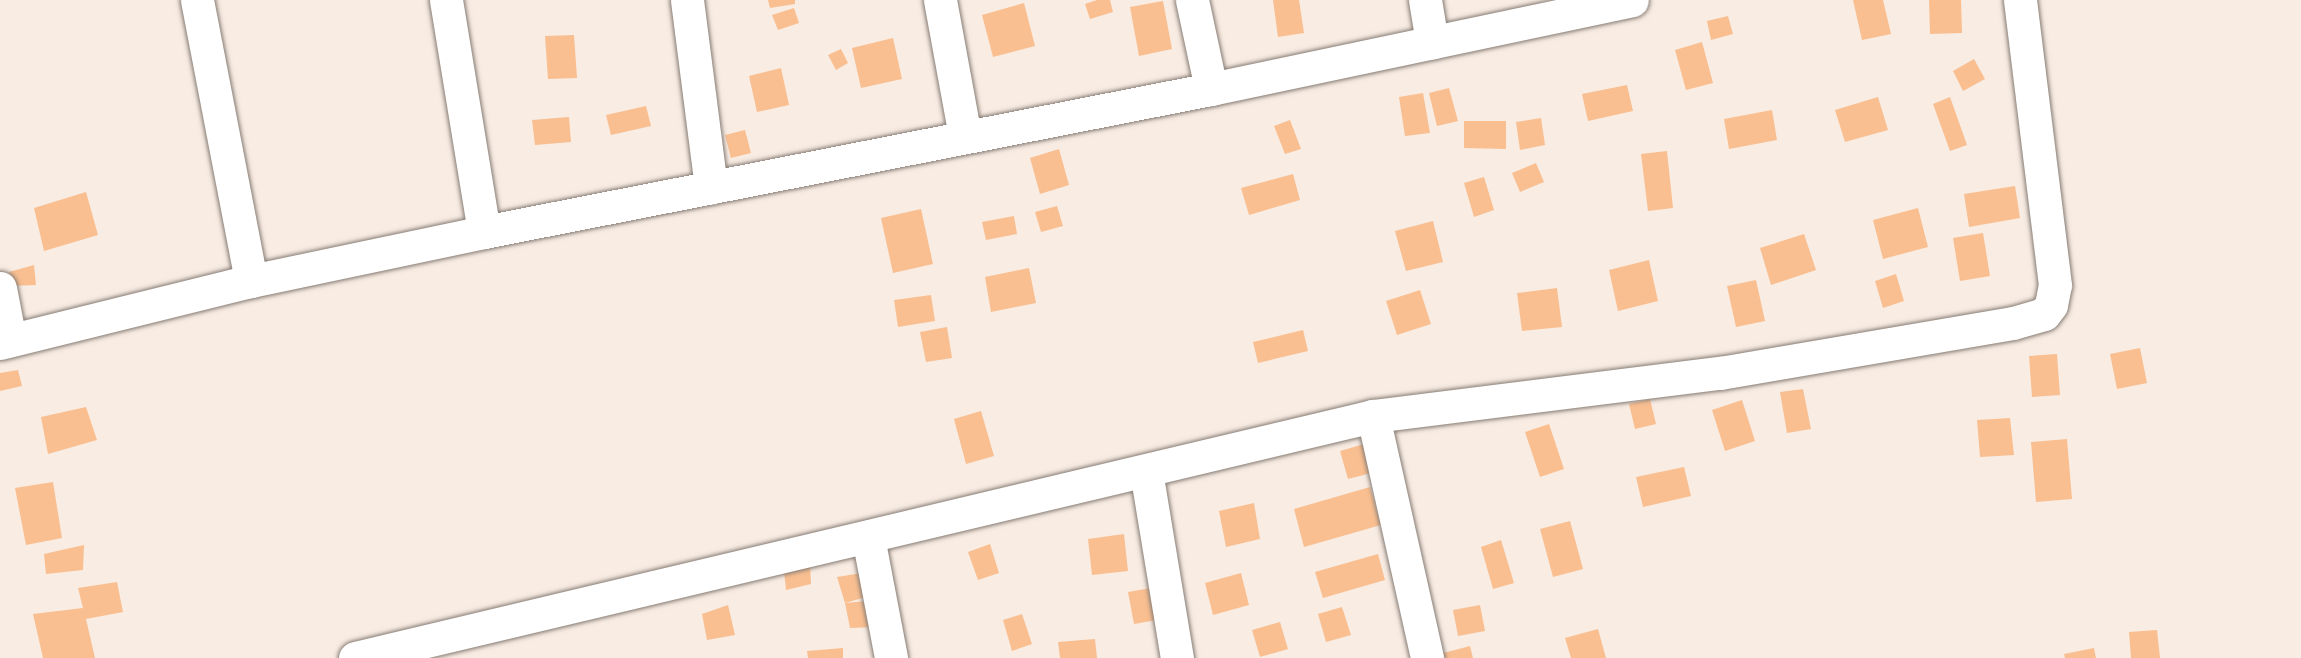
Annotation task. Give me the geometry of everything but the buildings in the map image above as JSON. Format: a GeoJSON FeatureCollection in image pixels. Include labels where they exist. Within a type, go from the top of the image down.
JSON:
{"type":"FeatureCollection","features":[{"type":"Feature","properties":{"kind":"street"},"geometry":{"type":"LineString","coordinates":[[197,0],[251,281]]}},
{"type":"Feature","properties":{"kind":"street"},"geometry":{"type":"LineString","coordinates":[[446,0],[484,232]]}},
{"type":"Feature","properties":{"kind":"street"},"geometry":{"type":"LineString","coordinates":[[687,0],[711,187]]}},
{"type":"Feature","properties":{"kind":"street"},"geometry":{"type":"LineString","coordinates":[[940,0],[964,136]]}},
{"type":"Feature","properties":{"kind":"street"},"geometry":{"type":"LineString","coordinates":[[1192,0],[1211,89]]}},
{"type":"Feature","properties":{"kind":"street"},"geometry":{"type":"LineString","coordinates":[[1425,0],[1432,42]]}},
{"type":"Feature","properties":{"kind":"street"},"geometry":{"type":"LineString","coordinates":[[0,288],[5,341],[251,281],[484,232],[1211,89],[1632,0]]}},
{"type":"Feature","properties":{"kind":"street"},"geometry":{"type":"LineString","coordinates":[[355,658],[1373,416],[1720,373],[2013,323],[2044,314],[2051,305],[2055,285],[2020,0]]}},
{"type":"Feature","properties":{"kind":"street"},"geometry":{"type":"LineString","coordinates":[[1373,416],[1427,658]]}},
{"type":"Feature","properties":{"kind":"street"},"geometry":{"type":"LineString","coordinates":[[1146,471],[1177,658]]}},
{"type":"Feature","properties":{"kind":"street"},"geometry":{"type":"LineString","coordinates":[[867,537],[891,658]]}}]}
